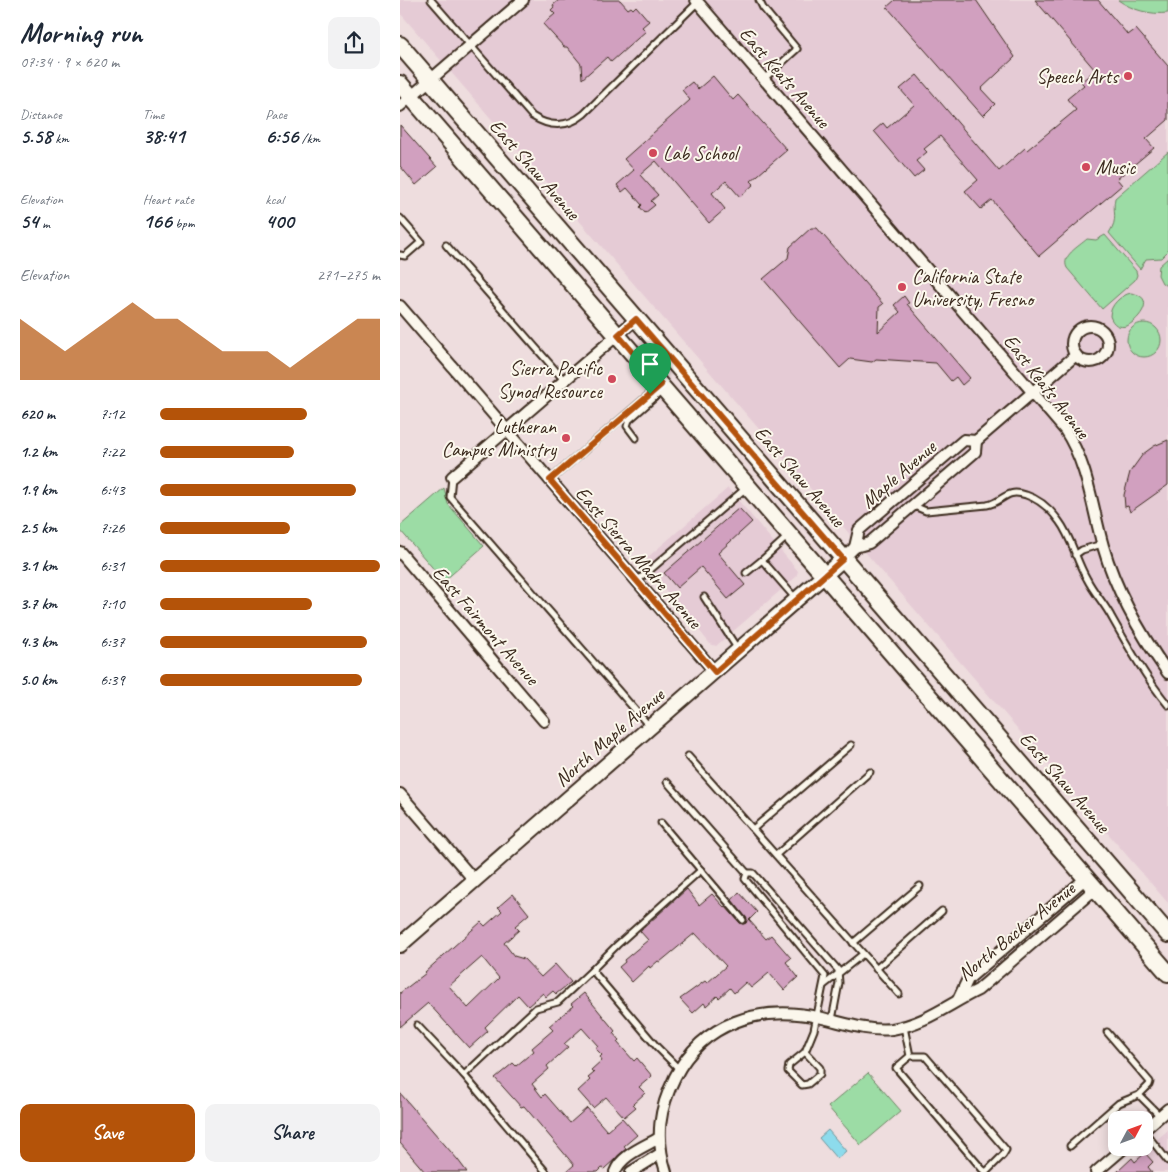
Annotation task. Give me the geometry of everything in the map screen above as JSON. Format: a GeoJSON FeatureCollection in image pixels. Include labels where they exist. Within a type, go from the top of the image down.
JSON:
{"type":"FeatureCollection","features":[{"type":"Feature","properties":{"kind":"main road","name":"East Shaw Avenue"},"geometry":{"type":"LineString","coordinates":[[400,45],[1168,934]]}},
{"type":"Feature","properties":{"kind":"main road"},"geometry":{"type":"LineString","coordinates":[[400,84],[406,101],[618,335],[1168,973]]}},
{"type":"Feature","properties":{"kind":"street"},"geometry":{"type":"LineString","coordinates":[[406,101],[523,0]]}},
{"type":"Feature","properties":{"kind":"street","name":"East Keats Avenue"},"geometry":{"type":"LineString","coordinates":[[698,1],[1065,430],[1078,451],[1084,468],[1103,544],[1116,579],[1132,615],[1168,673]]}},
{"type":"Feature","properties":{"kind":"street","name":"East Sierra Madre Avenue"},"geometry":{"type":"LineString","coordinates":[[400,306],[715,672]]}},
{"type":"Feature","properties":{"kind":"street"},"geometry":{"type":"LineString","coordinates":[[452,477],[636,319]]}},
{"type":"Feature","properties":{"kind":"street","name":"Maple Avenue"},"geometry":{"type":"LineString","coordinates":[[843,559],[855,547],[869,543],[914,506],[975,452],[976,441],[1076,355]]}},
{"type":"Feature","properties":{"kind":"street","name":"Maple Avenue"},"geometry":{"type":"LineString","coordinates":[[855,547],[859,530],[964,440],[976,441]]}},
{"type":"Feature","properties":{"kind":"street","name":"East Fairmont Avenue"},"geometry":{"type":"LineString","coordinates":[[400,552],[544,721]]}},
{"type":"Feature","properties":{"kind":"street","name":"North Maple Avenue"},"geometry":{"type":"LineString","coordinates":[[400,945],[843,559]]}},
{"type":"Feature","properties":{"kind":"street"},"geometry":{"type":"LineString","coordinates":[[400,794],[474,880]]}},
{"type":"Feature","properties":{"kind":"street","name":"North Backer Avenue"},"geometry":{"type":"LineString","coordinates":[[958,1000],[968,979],[1090,883]]}},
{"type":"Feature","properties":{"kind":"street","name":"North Backer Avenue"},"geometry":{"type":"LineString","coordinates":[[666,1172],[660,1154],[659,1138],[662,1108],[669,1088],[679,1069],[698,1044],[710,1035],[744,1018],[762,1014],[787,1013],[875,1029],[904,1027],[927,1019],[978,990],[1090,883]]}},
{"type":"Feature","properties":{"kind":"street"},"geometry":{"type":"LineString","coordinates":[[1153,1123],[1164,1113]]}},
{"type":"Feature","properties":{"kind":"street"},"geometry":{"type":"LineString","coordinates":[[615,1172],[625,1158],[659,1138]]}},
{"type":"Feature","properties":{"kind":"street"},"geometry":{"type":"LineString","coordinates":[[631,1172],[660,1154]]}},
{"type":"Feature","properties":{"kind":"street"},"geometry":{"type":"LineString","coordinates":[[1096,1172],[1115,1156]]}},
{"type":"Feature","properties":{"kind":"lane"},"geometry":{"type":"LineString","coordinates":[[431,0],[532,116],[548,124],[564,124],[584,114],[698,1]]}},
{"type":"Feature","properties":{"kind":"lane"},"geometry":{"type":"LineString","coordinates":[[759,0],[763,8],[797,49],[764,78]]}},
{"type":"Feature","properties":{"kind":"lane"},"geometry":{"type":"LineString","coordinates":[[400,218],[421,242],[402,255],[400,250]]}},
{"type":"Feature","properties":{"kind":"lane"},"geometry":{"type":"LineString","coordinates":[[446,245],[564,381]]}},
{"type":"Feature","properties":{"kind":"lane"},"geometry":{"type":"LineString","coordinates":[[636,438],[627,426],[629,420],[662,387]]}},
{"type":"Feature","properties":{"kind":"lane"},"geometry":{"type":"LineString","coordinates":[[550,480],[662,387]]}},
{"type":"Feature","properties":{"kind":"lane"},"geometry":{"type":"LineString","coordinates":[[452,477],[450,497],[650,728]]}},
{"type":"Feature","properties":{"kind":"lane"},"geometry":{"type":"LineString","coordinates":[[637,581],[748,486]]}},
{"type":"Feature","properties":{"kind":"lane"},"geometry":{"type":"LineString","coordinates":[[914,506],[926,511],[992,504],[1008,494],[1018,494],[1031,497],[1051,511],[1065,531],[1087,580],[1112,618],[1134,658],[1168,705]]}},
{"type":"Feature","properties":{"kind":"lane"},"geometry":{"type":"LineString","coordinates":[[746,573],[790,535]]}},
{"type":"Feature","properties":{"kind":"lane"},"geometry":{"type":"LineString","coordinates":[[1075,555],[1082,550],[1103,544]]}},
{"type":"Feature","properties":{"kind":"lane"},"geometry":{"type":"LineString","coordinates":[[762,560],[796,600]]}},
{"type":"Feature","properties":{"kind":"lane"},"geometry":{"type":"LineString","coordinates":[[704,596],[739,651]]}},
{"type":"Feature","properties":{"kind":"lane"},"geometry":{"type":"LineString","coordinates":[[753,829],[851,745]]}},
{"type":"Feature","properties":{"kind":"lane"},"geometry":{"type":"LineString","coordinates":[[688,756],[898,994]]}},
{"type":"Feature","properties":{"kind":"lane"},"geometry":{"type":"LineString","coordinates":[[776,855],[870,772]]}},
{"type":"Feature","properties":{"kind":"lane"},"geometry":{"type":"LineString","coordinates":[[667,782],[747,873],[753,873],[838,970],[840,983],[832,1020]]}},
{"type":"Feature","properties":{"kind":"lane"},"geometry":{"type":"LineString","coordinates":[[661,823],[743,920]]}},
{"type":"Feature","properties":{"kind":"lane"},"geometry":{"type":"LineString","coordinates":[[464,1075],[536,1008],[558,1002],[617,945],[701,870]]}},
{"type":"Feature","properties":{"kind":"lane"},"geometry":{"type":"LineString","coordinates":[[747,873],[745,879],[825,976],[814,1030],[805,1052],[789,1065],[788,1071],[802,1085],[808,1084],[820,1074],[820,1068],[805,1052]]}},
{"type":"Feature","properties":{"kind":"lane"},"geometry":{"type":"LineString","coordinates":[[853,943],[920,886]]}},
{"type":"Feature","properties":{"kind":"lane"},"geometry":{"type":"LineString","coordinates":[[876,969],[942,910]]}},
{"type":"Feature","properties":{"kind":"lane"},"geometry":{"type":"LineString","coordinates":[[824,985],[863,954]]}},
{"type":"Feature","properties":{"kind":"lane"},"geometry":{"type":"LineString","coordinates":[[592,970],[657,1047],[679,1069]]}},
{"type":"Feature","properties":{"kind":"lane"},"geometry":{"type":"LineString","coordinates":[[417,1025],[464,1075],[546,1172]]}},
{"type":"Feature","properties":{"kind":"lane"},"geometry":{"type":"LineString","coordinates":[[904,1027],[910,1056]]}},
{"type":"Feature","properties":{"kind":"lane"},"geometry":{"type":"LineString","coordinates":[[1070,1146],[1119,1103],[1139,1095],[1150,1082],[1107,1032]]}},
{"type":"Feature","properties":{"kind":"lane"},"geometry":{"type":"LineString","coordinates":[[910,1056],[925,1056],[1006,1150],[986,1172],[896,1068],[910,1056]]}},
{"type":"Feature","properties":{"kind":"lane"},"geometry":{"type":"LineString","coordinates":[[1139,1095],[1164,1113]]}},
{"type":"Feature","properties":{"kind":"lane"},"geometry":{"type":"LineString","coordinates":[[1153,1142],[1168,1161]]}},
{"type":"Feature","properties":{"kind":"shaded area","name":"California State University, Fresno"},"geometry":{"type":"Polygon","coordinates":[[[400,0],[1168,0],[1168,903],[400,13],[400,0]]]}},
{"type":"Feature","properties":{"kind":"shaded area"},"geometry":{"type":"Polygon","coordinates":[[[728,488],[798,571],[796,577],[716,646],[710,644],[680,606],[641,563],[728,488]]]}},
{"type":"Feature","properties":{"kind":"shaded area"},"geometry":{"type":"Polygon","coordinates":[[[1168,1130],[1168,1172],[1119,1172],[1138,1156],[1153,1156],[1153,1143],[1168,1130]]]}},
{"type":"Feature","properties":{"kind":"green space"},"geometry":{"type":"Polygon","coordinates":[[[1118,0],[1168,0],[1168,13],[1142,11],[1129,7],[1118,0]]]}},
{"type":"Feature","properties":{"kind":"green space"},"geometry":{"type":"Polygon","coordinates":[[[1168,152],[1168,251],[1161,258],[1146,259],[1140,269],[1109,233],[1115,219],[1115,198],[1168,152]]]}},
{"type":"Feature","properties":{"kind":"green space"},"geometry":{"type":"Polygon","coordinates":[[[1105,235],[1136,271],[1137,275],[1135,280],[1102,309],[1067,268],[1066,260],[1071,252],[1087,239],[1096,240],[1105,235]]]}},
{"type":"Feature","properties":{"kind":"green space"},"geometry":{"type":"Polygon","coordinates":[[[1168,258],[1168,286],[1162,283],[1158,275],[1159,266],[1168,258]]]}},
{"type":"Feature","properties":{"kind":"green space"},"geometry":{"type":"Polygon","coordinates":[[[1131,293],[1139,295],[1143,299],[1145,303],[1144,308],[1132,323],[1121,327],[1113,322],[1110,312],[1120,298],[1131,293]]]}},
{"type":"Feature","properties":{"kind":"green space"},"geometry":{"type":"Polygon","coordinates":[[[1144,323],[1156,328],[1161,340],[1156,352],[1144,357],[1132,352],[1127,340],[1132,328],[1144,323]]]}},
{"type":"Feature","properties":{"kind":"green space"},"geometry":{"type":"Polygon","coordinates":[[[444,488],[448,504],[484,546],[444,581],[400,530],[400,526],[444,488]]]}},
{"type":"Feature","properties":{"kind":"green space"},"geometry":{"type":"Polygon","coordinates":[[[868,1073],[901,1111],[861,1145],[828,1107],[868,1073]]]}},
{"type":"Feature","properties":{"kind":"water"},"geometry":{"type":"Polygon","coordinates":[[[828,1130],[846,1151],[837,1159],[819,1138],[828,1130]]]}},
{"type":"Feature","properties":{"kind":"building"},"geometry":{"type":"Polygon","coordinates":[[[559,0],[620,0],[628,9],[631,7],[633,9],[636,6],[649,21],[642,27],[646,31],[611,62],[607,57],[582,79],[581,64],[567,47],[564,47],[543,24],[555,14],[551,10],[554,7],[553,5],[559,0]]]}},
{"type":"Feature","properties":{"kind":"building"},"geometry":{"type":"Polygon","coordinates":[[[895,0],[976,0],[1015,57],[981,89],[995,104],[983,116],[887,7],[895,0]]]}},
{"type":"Feature","properties":{"kind":"building"},"geometry":{"type":"Polygon","coordinates":[[[1035,0],[1098,0],[1128,35],[1136,29],[1168,66],[1168,120],[1146,139],[1154,148],[1117,179],[1122,185],[1039,256],[992,200],[981,209],[965,191],[978,180],[940,136],[924,149],[927,152],[916,161],[924,170],[914,178],[874,131],[883,123],[887,128],[914,105],[900,89],[917,75],[999,171],[1025,148],[1027,150],[1076,110],[1067,99],[1084,85],[1081,82],[1095,70],[1035,0]]]}},
{"type":"Feature","properties":{"kind":"building"},"geometry":{"type":"Polygon","coordinates":[[[713,76],[733,100],[738,95],[787,150],[751,181],[754,184],[740,197],[726,181],[712,193],[725,209],[709,223],[656,161],[640,175],[658,195],[651,201],[655,205],[645,213],[640,207],[642,205],[627,188],[622,192],[617,185],[634,170],[624,159],[690,100],[682,90],[692,82],[698,89],[713,76]]]}},
{"type":"Feature","properties":{"kind":"building"},"geometry":{"type":"Polygon","coordinates":[[[400,125],[437,167],[416,185],[400,166],[400,125]]]}},
{"type":"Feature","properties":{"kind":"building"},"geometry":{"type":"Polygon","coordinates":[[[811,228],[817,228],[883,304],[879,307],[878,332],[900,312],[894,305],[904,296],[909,303],[907,304],[970,378],[962,385],[956,377],[951,381],[936,363],[876,359],[872,362],[850,359],[840,368],[763,279],[788,258],[790,247],[811,228]]]}},
{"type":"Feature","properties":{"kind":"building"},"geometry":{"type":"Polygon","coordinates":[[[1168,440],[1168,485],[1130,512],[1128,506],[1125,507],[1124,495],[1130,472],[1143,454],[1154,446],[1168,440]]]}},
{"type":"Feature","properties":{"kind":"building"},"geometry":{"type":"Polygon","coordinates":[[[739,508],[752,522],[718,553],[745,585],[728,599],[701,567],[677,588],[664,573],[739,508]]]}},
{"type":"Feature","properties":{"kind":"building"},"geometry":{"type":"Polygon","coordinates":[[[687,889],[699,905],[712,894],[743,924],[746,923],[747,919],[732,900],[739,892],[757,912],[749,920],[766,939],[771,935],[791,958],[786,962],[798,977],[784,990],[769,973],[751,988],[746,982],[734,993],[730,988],[706,1006],[704,1003],[693,1013],[680,999],[705,981],[707,983],[726,966],[695,933],[660,962],[658,961],[650,968],[649,966],[632,982],[619,967],[625,962],[624,960],[648,940],[640,931],[687,889]]]}},
{"type":"Feature","properties":{"kind":"building"},"geometry":{"type":"Polygon","coordinates":[[[513,894],[529,914],[515,926],[519,930],[504,943],[514,956],[524,959],[541,977],[555,964],[571,982],[556,994],[553,991],[546,997],[543,993],[528,1006],[518,995],[485,1027],[488,1031],[469,1048],[428,1003],[400,1027],[400,993],[426,973],[481,922],[485,926],[502,911],[498,907],[513,894]],[[482,957],[449,986],[468,1008],[499,978],[482,957]]]}},
{"type":"Feature","properties":{"kind":"building"},"geometry":{"type":"Polygon","coordinates":[[[584,993],[615,1031],[613,1033],[619,1040],[617,1042],[634,1061],[637,1058],[652,1076],[639,1087],[645,1093],[633,1104],[636,1107],[624,1117],[606,1097],[593,1108],[578,1091],[590,1080],[588,1078],[594,1073],[591,1070],[602,1060],[600,1057],[602,1055],[595,1048],[598,1046],[582,1028],[564,1044],[568,1047],[547,1066],[549,1069],[532,1084],[542,1097],[545,1094],[570,1123],[587,1108],[607,1131],[622,1118],[637,1135],[624,1146],[626,1149],[604,1169],[602,1168],[598,1172],[566,1172],[574,1165],[524,1106],[521,1107],[495,1078],[513,1063],[516,1066],[534,1051],[532,1048],[553,1030],[549,1026],[573,1006],[571,1004],[584,993]]]}},
{"type":"Feature","properties":{"kind":"building"},"geometry":{"type":"Polygon","coordinates":[[[400,1093],[467,1172],[425,1172],[400,1143],[400,1093]]]}},
{"type":"Feature","properties":{"kind":"building"},"geometry":{"type":"Polygon","coordinates":[[[1142,1156],[1148,1156],[1153,1162],[1148,1167],[1152,1172],[1117,1172],[1132,1158],[1135,1162],[1142,1156]]]}},
{"type":"Feature","properties":{"kind":"place","name":"Speech Arts"},"geometry":{"type":"Point","coordinates":[1128,76]}},
{"type":"Feature","properties":{"kind":"place","name":"Lab School"},"geometry":{"type":"Point","coordinates":[653,153]}},
{"type":"Feature","properties":{"kind":"place","name":"Music"},"geometry":{"type":"Point","coordinates":[1086,167]}},
{"type":"Feature","properties":{"kind":"place","name":"California State University, Fresno"},"geometry":{"type":"Point","coordinates":[902,287]}},
{"type":"Feature","properties":{"kind":"place","name":"Sierra Pacific Synod Resource"},"geometry":{"type":"Point","coordinates":[612,379]}},
{"type":"Feature","properties":{"kind":"place","name":"Lutheran Campus Ministry"},"geometry":{"type":"Point","coordinates":[566,438]}},
{"type":"Feature","properties":{"kind":"route"},"geometry":{"type":"LineString","coordinates":[[636,319],[843,559],[715,672],[550,480],[650,394],[661,385],[618,335],[636,319]]}}]}
